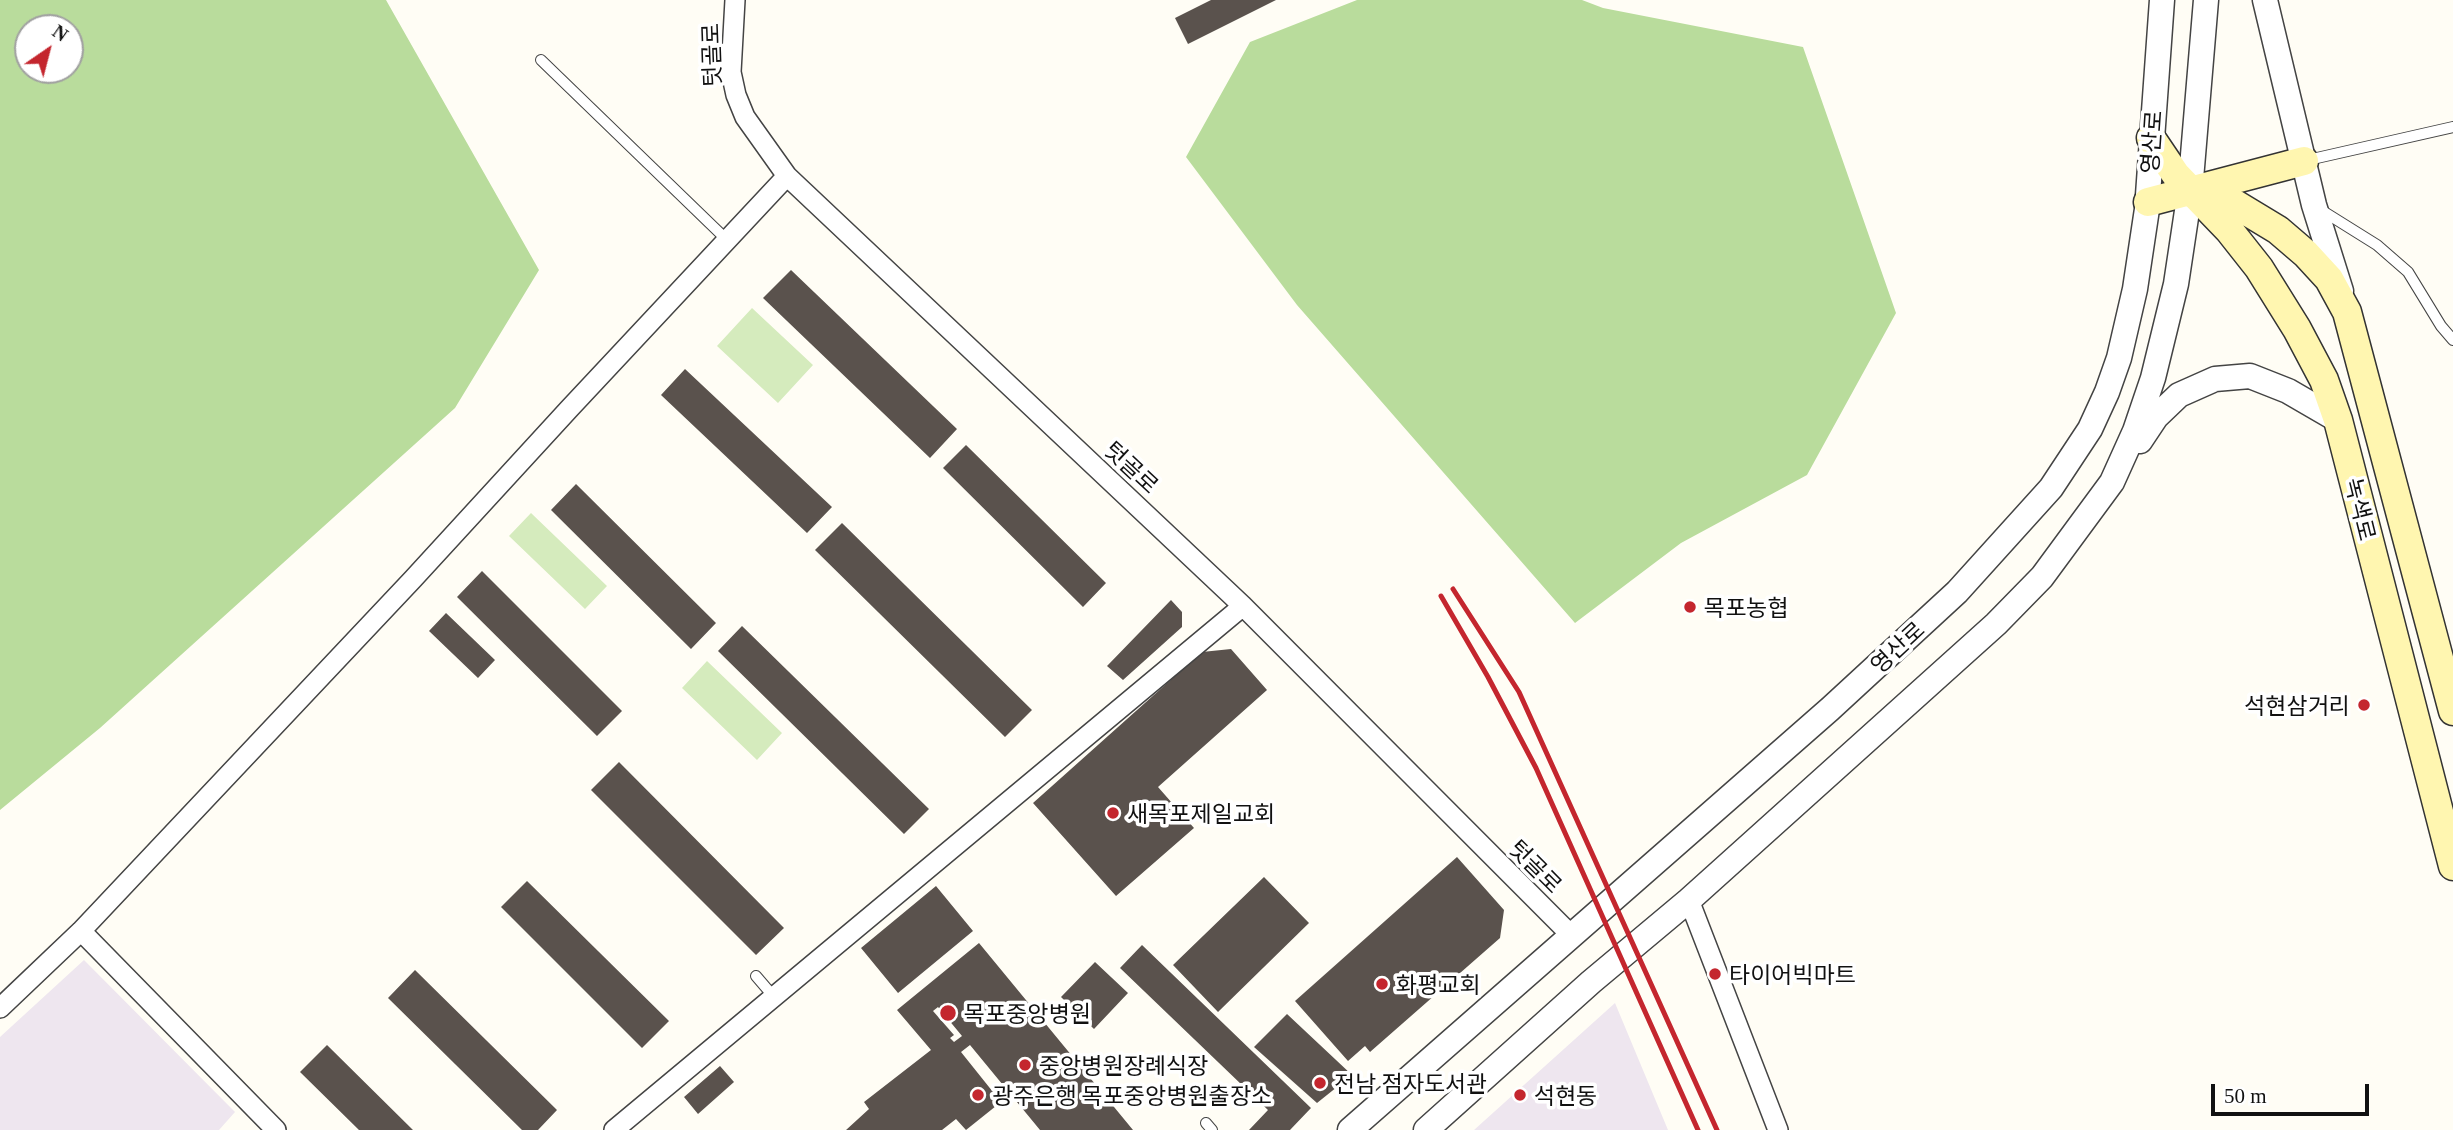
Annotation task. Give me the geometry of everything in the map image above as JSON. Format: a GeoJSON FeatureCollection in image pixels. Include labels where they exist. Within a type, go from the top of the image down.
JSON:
{"type":"FeatureCollection","features":[{"type":"Feature","properties":{"kind":"main road","name":"녹색로"},"geometry":{"type":"LineString","coordinates":[[2151,138],[2165,161],[2229,230],[2259,268],[2297,329],[2324,380],[2339,420],[2453,866]]}},
{"type":"Feature","properties":{"kind":"main road"},"geometry":{"type":"LineString","coordinates":[[2148,202],[2304,161]]}},
{"type":"Feature","properties":{"kind":"main road","name":"녹색로"},"geometry":{"type":"LineString","coordinates":[[2190,191],[2235,204],[2278,230],[2329,279],[2347,312],[2453,711]]}},
{"type":"Feature","properties":{"kind":"street","name":"텃골로"},"geometry":{"type":"LineString","coordinates":[[735,0],[732,72],[736,95],[745,117],[787,176],[1243,606],[1572,936]]}},
{"type":"Feature","properties":{"kind":"street","name":"영산로"},"geometry":{"type":"LineString","coordinates":[[1349,1130],[1830,709],[1949,599],[2051,488],[2090,429],[2119,358],[2136,289],[2148,202],[2162,0]]}},
{"type":"Feature","properties":{"kind":"street","name":"영산로"},"geometry":{"type":"LineString","coordinates":[[1426,1130],[1591,982],[1689,900],[1996,624],[2042,577],[2112,482],[2135,431],[2153,378],[2176,284],[2190,191],[2206,0]]}},
{"type":"Feature","properties":{"kind":"street"},"geometry":{"type":"LineString","coordinates":[[2265,0],[2314,205],[2347,312]]}},
{"type":"Feature","properties":{"kind":"street"},"geometry":{"type":"LineString","coordinates":[[0,1008],[81,931],[404,589],[787,176]]}},
{"type":"Feature","properties":{"kind":"street"},"geometry":{"type":"LineString","coordinates":[[2112,482],[2156,417],[2179,395],[2215,379],[2250,376],[2288,391],[2339,420]]}},
{"type":"Feature","properties":{"kind":"street"},"geometry":{"type":"LineString","coordinates":[[614,1130],[1243,606]]}},
{"type":"Feature","properties":{"kind":"street"},"geometry":{"type":"LineString","coordinates":[[1689,900],[1778,1130]]}},
{"type":"Feature","properties":{"kind":"street"},"geometry":{"type":"LineString","coordinates":[[81,931],[276,1130]]}},
{"type":"Feature","properties":{"kind":"lane"},"geometry":{"type":"LineString","coordinates":[[541,60],[727,240]]}},
{"type":"Feature","properties":{"kind":"lane"},"geometry":{"type":"LineString","coordinates":[[2304,161],[2453,127]]}},
{"type":"Feature","properties":{"kind":"lane"},"geometry":{"type":"LineString","coordinates":[[2314,205],[2377,245],[2408,272],[2441,326],[2453,340]]}},
{"type":"Feature","properties":{"kind":"lane"},"geometry":{"type":"LineString","coordinates":[[756,976],[774,997]]}},
{"type":"Feature","properties":{"kind":"shaded area"},"geometry":{"type":"Polygon","coordinates":[[[84,960],[235,1112],[219,1130],[0,1130],[0,1037],[84,960]]]}},
{"type":"Feature","properties":{"kind":"shaded area"},"geometry":{"type":"Polygon","coordinates":[[[1615,1003],[1668,1130],[1474,1130],[1615,1003]]]}},
{"type":"Feature","properties":{"kind":"green space"},"geometry":{"type":"Polygon","coordinates":[[[0,0],[386,0],[539,270],[455,408],[100,728],[0,810],[0,0]]]}},
{"type":"Feature","properties":{"kind":"green space"},"geometry":{"type":"Polygon","coordinates":[[[1357,0],[1582,0],[1603,8],[1803,47],[1896,313],[1807,475],[1681,543],[1575,623],[1297,305],[1186,157],[1250,42],[1357,0]]]}},
{"type":"Feature","properties":{"kind":"green space"},"geometry":{"type":"Polygon","coordinates":[[[752,308],[813,365],[778,403],[717,346],[752,308]]]}},
{"type":"Feature","properties":{"kind":"green space"},"geometry":{"type":"Polygon","coordinates":[[[531,513],[607,586],[585,609],[509,536],[531,513]]]}},
{"type":"Feature","properties":{"kind":"green space"},"geometry":{"type":"Polygon","coordinates":[[[707,661],[782,733],[757,760],[682,688],[707,661]]]}},
{"type":"Feature","properties":{"kind":"building"},"geometry":{"type":"Polygon","coordinates":[[[1211,0],[1276,0],[1188,44],[1175,18],[1211,0]]]}},
{"type":"Feature","properties":{"kind":"building"},"geometry":{"type":"Polygon","coordinates":[[[791,270],[957,429],[930,458],[763,298],[791,270]]]}},
{"type":"Feature","properties":{"kind":"building"},"geometry":{"type":"Polygon","coordinates":[[[685,369],[832,507],[807,533],[661,395],[685,369]]]}},
{"type":"Feature","properties":{"kind":"building"},"geometry":{"type":"Polygon","coordinates":[[[966,445],[1106,583],[1083,607],[943,468],[966,445]]]}},
{"type":"Feature","properties":{"kind":"building"},"geometry":{"type":"Polygon","coordinates":[[[576,484],[716,623],[691,649],[551,510],[576,484]]]}},
{"type":"Feature","properties":{"kind":"building"},"geometry":{"type":"Polygon","coordinates":[[[842,523],[1032,710],[1005,737],[815,550],[842,523]]]}},
{"type":"Feature","properties":{"kind":"building"},"geometry":{"type":"Polygon","coordinates":[[[482,571],[622,711],[597,736],[457,597],[482,571]]]}},
{"type":"Feature","properties":{"kind":"building"},"geometry":{"type":"Polygon","coordinates":[[[1171,600],[1182,612],[1182,627],[1123,680],[1107,666],[1171,600]]]}},
{"type":"Feature","properties":{"kind":"building"},"geometry":{"type":"Polygon","coordinates":[[[446,613],[495,660],[478,678],[429,631],[446,613]]]}},
{"type":"Feature","properties":{"kind":"building"},"geometry":{"type":"Polygon","coordinates":[[[742,626],[929,809],[904,834],[718,651],[742,626]]]}},
{"type":"Feature","properties":{"kind":"building"},"geometry":{"type":"Polygon","coordinates":[[[1231,649],[1267,690],[1158,787],[1194,828],[1116,896],[1033,803],[1202,652],[1231,649]]]}},
{"type":"Feature","properties":{"kind":"building"},"geometry":{"type":"Polygon","coordinates":[[[619,762],[784,928],[756,955],[591,790],[619,762]]]}},
{"type":"Feature","properties":{"kind":"building"},"geometry":{"type":"Polygon","coordinates":[[[1457,857],[1504,910],[1500,938],[1370,1052],[1365,1046],[1348,1061],[1295,1001],[1457,857]]]}},
{"type":"Feature","properties":{"kind":"building"},"geometry":{"type":"Polygon","coordinates":[[[1264,877],[1309,923],[1218,1012],[1173,965],[1264,877]]]}},
{"type":"Feature","properties":{"kind":"building"},"geometry":{"type":"Polygon","coordinates":[[[527,881],[669,1021],[642,1048],[501,907],[527,881]]]}},
{"type":"Feature","properties":{"kind":"building"},"geometry":{"type":"Polygon","coordinates":[[[936,886],[973,931],[898,993],[861,948],[936,886]]]}},
{"type":"Feature","properties":{"kind":"building"},"geometry":{"type":"Polygon","coordinates":[[[979,943],[1133,1130],[1040,1130],[970,1045],[961,1052],[1001,1102],[966,1130],[956,1119],[942,1130],[846,1130],[869,1109],[864,1102],[931,1050],[897,1010],[979,943]],[[938,1007],[933,1011],[954,1035],[950,1038],[954,1042],[962,1036],[938,1007]]]}},
{"type":"Feature","properties":{"kind":"building"},"geometry":{"type":"Polygon","coordinates":[[[1142,945],[1311,1108],[1290,1130],[1249,1130],[1268,1110],[1120,968],[1142,945]]]}},
{"type":"Feature","properties":{"kind":"building"},"geometry":{"type":"Polygon","coordinates":[[[1095,962],[1128,993],[1094,1029],[1061,997],[1095,962]]]}},
{"type":"Feature","properties":{"kind":"building"},"geometry":{"type":"Polygon","coordinates":[[[415,970],[557,1110],[538,1130],[522,1130],[388,998],[415,970]]]}},
{"type":"Feature","properties":{"kind":"building"},"geometry":{"type":"Polygon","coordinates":[[[1287,1014],[1352,1075],[1317,1103],[1254,1047],[1287,1014]]]}},
{"type":"Feature","properties":{"kind":"building"},"geometry":{"type":"Polygon","coordinates":[[[327,1045],[413,1130],[359,1130],[300,1072],[327,1045]]]}},
{"type":"Feature","properties":{"kind":"building"},"geometry":{"type":"Polygon","coordinates":[[[720,1066],[734,1082],[698,1114],[684,1097],[720,1066]]]}},
{"type":"Feature","properties":{"kind":"railway"},"geometry":{"type":"LineString","coordinates":[[1453,589],[1519,692],[1717,1130]]}},
{"type":"Feature","properties":{"kind":"railway"},"geometry":{"type":"LineString","coordinates":[[1441,596],[1536,768],[1698,1130]]}},
{"type":"Feature","properties":{"kind":"place","name":"목포농협"},"geometry":{"type":"Point","coordinates":[1690,607]}},
{"type":"Feature","properties":{"kind":"place","name":"석현삼거리"},"geometry":{"type":"Point","coordinates":[2364,705]}},
{"type":"Feature","properties":{"kind":"place","name":"새목포제일교회"},"geometry":{"type":"Point","coordinates":[1113,813]}},
{"type":"Feature","properties":{"kind":"place","name":"타이어빅마트"},"geometry":{"type":"Point","coordinates":[1715,974]}},
{"type":"Feature","properties":{"kind":"place","name":"화평교회"},"geometry":{"type":"Point","coordinates":[1382,984]}},
{"type":"Feature","properties":{"kind":"place","name":"목포중앙병원"},"geometry":{"type":"Point","coordinates":[948,1013]}},
{"type":"Feature","properties":{"kind":"place","name":"중앙병원장례식장"},"geometry":{"type":"Point","coordinates":[1025,1065]}},
{"type":"Feature","properties":{"kind":"place","name":"전남 점자도서관"},"geometry":{"type":"Point","coordinates":[1320,1083]}},
{"type":"Feature","properties":{"kind":"place","name":"광주은행 목포중앙병원출장소"},"geometry":{"type":"Point","coordinates":[978,1095]}},
{"type":"Feature","properties":{"kind":"place","name":"석현동"},"geometry":{"type":"Point","coordinates":[1520,1095]}}]}
